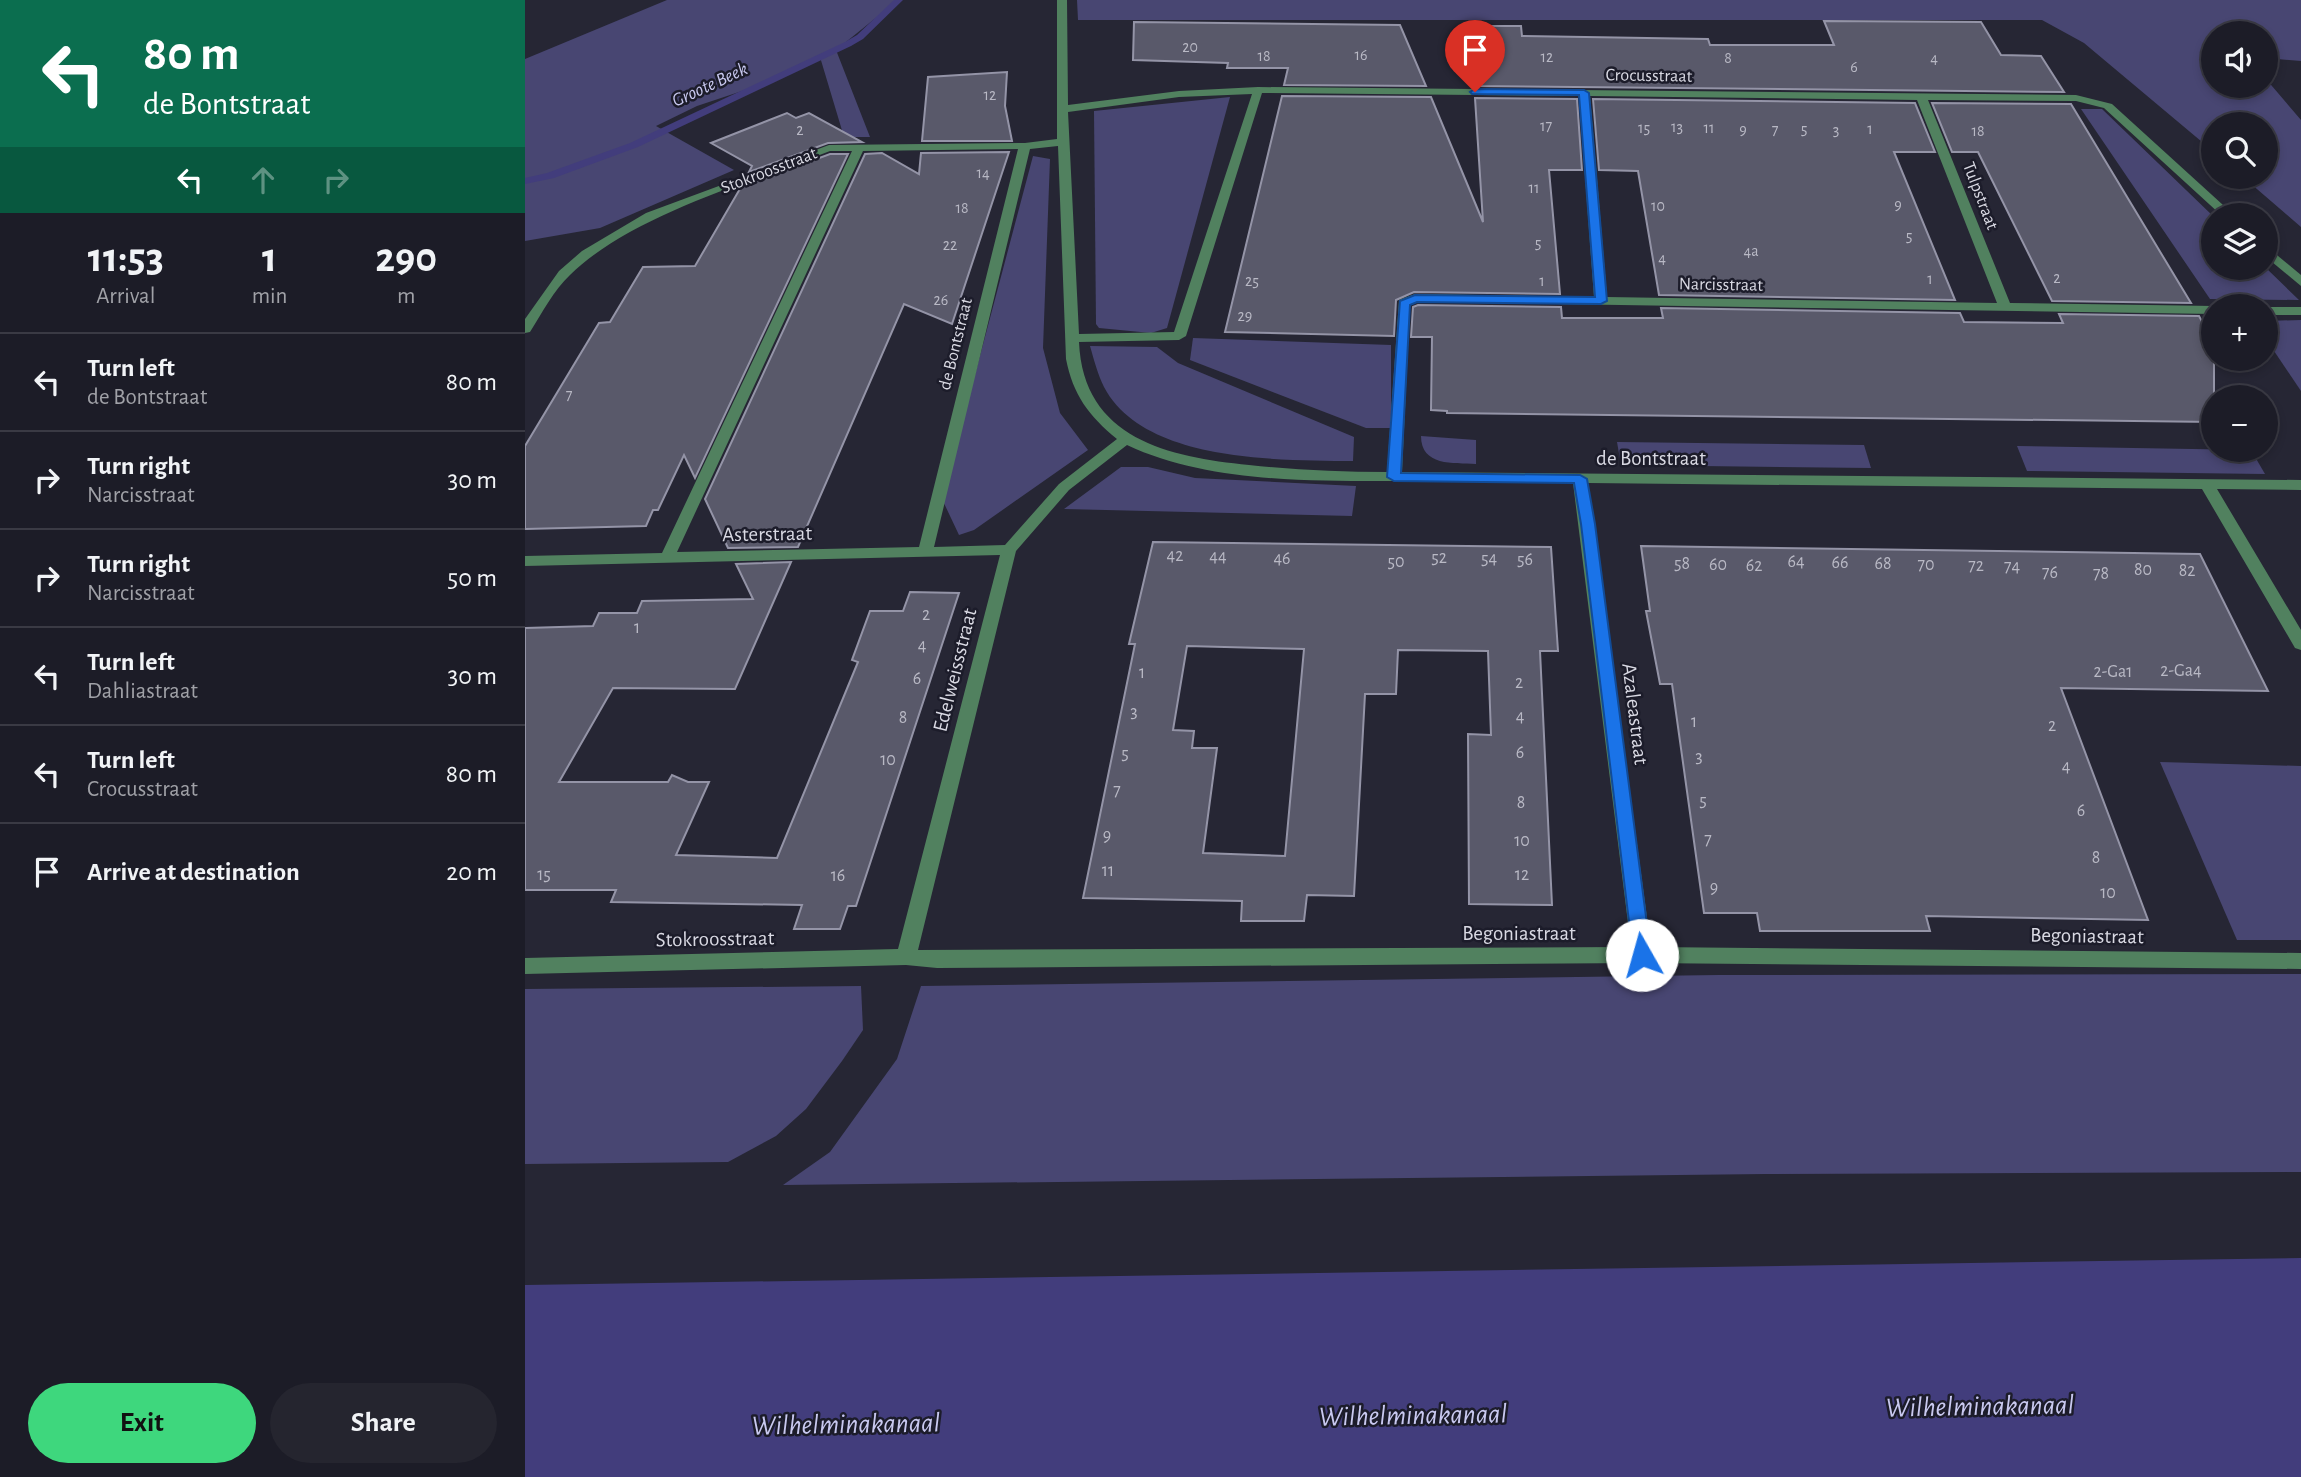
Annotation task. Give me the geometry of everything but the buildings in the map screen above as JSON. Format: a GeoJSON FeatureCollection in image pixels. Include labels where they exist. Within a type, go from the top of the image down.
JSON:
{"type":"FeatureCollection","features":[{"type":"Feature","properties":{"kind":"street","name":"de Bontstraat"},"geometry":{"type":"LineString","coordinates":[[1062,0],[1063,142],[1072,338],[1078,383],[1091,407],[1126,439],[1149,450],[1205,465],[1307,476],[2301,485]]}},
{"type":"Feature","properties":{"kind":"street","name":"Crocusstraat"},"geometry":{"type":"LineString","coordinates":[[1064,109],[1179,94],[1258,90],[2076,98],[2108,106],[2215,203]]}},
{"type":"Feature","properties":{"kind":"street"},"geometry":{"type":"LineString","coordinates":[[1072,338],[1179,335],[1258,90]]}},
{"type":"Feature","properties":{"kind":"street"},"geometry":{"type":"LineString","coordinates":[[1584,93],[1601,301]]}},
{"type":"Feature","properties":{"kind":"street","name":"Tulpstraat"},"geometry":{"type":"LineString","coordinates":[[1923,98],[2005,307]]}},
{"type":"Feature","properties":{"kind":"street","name":"Stokroosstraat"},"geometry":{"type":"LineString","coordinates":[[525,329],[563,274],[586,254],[650,216],[829,148],[1025,146],[1063,142]]}},
{"type":"Feature","properties":{"kind":"street","name":"de Bontstraat"},"geometry":{"type":"LineString","coordinates":[[925,552],[1025,146]]}},
{"type":"Feature","properties":{"kind":"street"},"geometry":{"type":"LineString","coordinates":[[667,558],[859,148]]}},
{"type":"Feature","properties":{"kind":"street"},"geometry":{"type":"LineString","coordinates":[[2278,261],[2301,282]]}},
{"type":"Feature","properties":{"kind":"street","name":"Narcisstraat"},"geometry":{"type":"LineString","coordinates":[[1394,477],[1404,303],[1415,298],[2201,310]]}},
{"type":"Feature","properties":{"kind":"street"},"geometry":{"type":"LineString","coordinates":[[2278,311],[2301,311]]}},
{"type":"Feature","properties":{"kind":"street","name":"Edelweissstraat"},"geometry":{"type":"LineString","coordinates":[[906,957],[1009,550],[1063,487],[1126,439]]}},
{"type":"Feature","properties":{"kind":"street","name":"Azaleastraat"},"geometry":{"type":"LineString","coordinates":[[1580,479],[1588,524],[1642,955]]}},
{"type":"Feature","properties":{"kind":"street"},"geometry":{"type":"LineString","coordinates":[[2207,484],[2301,644]]}},
{"type":"Feature","properties":{"kind":"street","name":"Asterstraat"},"geometry":{"type":"LineString","coordinates":[[525,561],[1009,550]]}},
{"type":"Feature","properties":{"kind":"street","name":"Begoniastraat"},"geometry":{"type":"LineString","coordinates":[[906,957],[950,960],[1642,955],[2301,961]]}},
{"type":"Feature","properties":{"kind":"street","name":"Stokroosstraat"},"geometry":{"type":"LineString","coordinates":[[525,966],[906,957]]}},
{"type":"Feature","properties":{"kind":"shaded area"},"geometry":{"type":"Polygon","coordinates":[[[667,0],[898,0],[836,50],[870,137],[844,137],[820,57],[751,88],[697,106],[656,126],[734,170],[600,228],[525,241],[525,59],[667,0]]]}},
{"type":"Feature","properties":{"kind":"shaded area"},"geometry":{"type":"Polygon","coordinates":[[[1077,0],[2301,0],[2301,61],[2278,59],[2278,21],[2201,21],[2201,98],[2278,98],[2278,93],[2301,120],[2301,227],[2278,207],[2278,203],[2273,203],[2257,189],[2278,189],[2278,112],[2201,112],[2201,141],[2084,43],[2042,20],[1078,20],[1077,0]]]}},
{"type":"Feature","properties":{"kind":"shaded area"},"geometry":{"type":"Polygon","coordinates":[[[1230,97],[1167,328],[1151,333],[1099,328],[1096,324],[1094,111],[1230,97]]]}},
{"type":"Feature","properties":{"kind":"shaded area"},"geometry":{"type":"Polygon","coordinates":[[[2081,109],[2102,109],[2201,204],[2201,280],[2278,280],[2299,300],[2278,300],[2278,294],[2207,294],[2081,109]]]}},
{"type":"Feature","properties":{"kind":"shaded area"},"geometry":{"type":"Polygon","coordinates":[[[1033,156],[1050,159],[1043,348],[1060,413],[1088,450],[974,530],[959,535],[942,499],[1033,156]]]}},
{"type":"Feature","properties":{"kind":"shaded area"},"geometry":{"type":"Polygon","coordinates":[[[2301,320],[2301,391],[2278,357],[2278,321],[2301,320]]]}},
{"type":"Feature","properties":{"kind":"shaded area"},"geometry":{"type":"Polygon","coordinates":[[[1193,338],[1391,345],[1391,428],[1366,428],[1190,360],[1193,338]]]}},
{"type":"Feature","properties":{"kind":"shaded area"},"geometry":{"type":"Polygon","coordinates":[[[1090,346],[1157,347],[1178,363],[1354,437],[1353,461],[1253,457],[1181,444],[1150,430],[1123,412],[1104,387],[1090,346]]]}},
{"type":"Feature","properties":{"kind":"shaded area"},"geometry":{"type":"Polygon","coordinates":[[[1421,436],[1476,440],[1476,464],[1448,463],[1432,458],[1422,446],[1421,436]]]}},
{"type":"Feature","properties":{"kind":"shaded area"},"geometry":{"type":"Polygon","coordinates":[[[1617,442],[1864,445],[1871,468],[1621,465],[1617,442]]]}},
{"type":"Feature","properties":{"kind":"shaded area"},"geometry":{"type":"Polygon","coordinates":[[[2017,446],[2201,449],[2201,462],[2258,462],[2265,474],[2027,471],[2017,446]]]}},
{"type":"Feature","properties":{"kind":"shaded area"},"geometry":{"type":"Polygon","coordinates":[[[1121,467],[1148,467],[1195,478],[1356,486],[1352,516],[1064,509],[1121,467]]]}},
{"type":"Feature","properties":{"kind":"shaded area"},"geometry":{"type":"Polygon","coordinates":[[[2160,762],[2301,766],[2301,940],[2237,940],[2160,762]]]}},
{"type":"Feature","properties":{"kind":"shaded area"},"geometry":{"type":"Polygon","coordinates":[[[2301,974],[2301,1172],[1766,1174],[783,1185],[830,1152],[897,1059],[921,986],[1718,975],[2301,974]]]}},
{"type":"Feature","properties":{"kind":"shaded area"},"geometry":{"type":"Polygon","coordinates":[[[861,986],[863,1030],[806,1109],[776,1136],[728,1162],[525,1164],[525,989],[861,986]]]}},
{"type":"Feature","properties":{"kind":"water","name":"Wilhelminakanaal"},"geometry":{"type":"Polygon","coordinates":[[[2301,1258],[2301,1477],[525,1477],[525,1285],[2301,1258]]]}},
{"type":"Feature","properties":{"kind":"waterway","name":"Groote Beek"},"geometry":{"type":"LineString","coordinates":[[525,181],[550,176],[634,145],[848,44],[860,37],[899,0]]}},
{"type":"Feature","properties":{"kind":"route"},"geometry":{"type":"LineString","coordinates":[[1475,92],[1584,93],[1601,301],[1415,298],[1404,303],[1394,477],[1580,479],[1588,524],[1642,955]]}}]}
